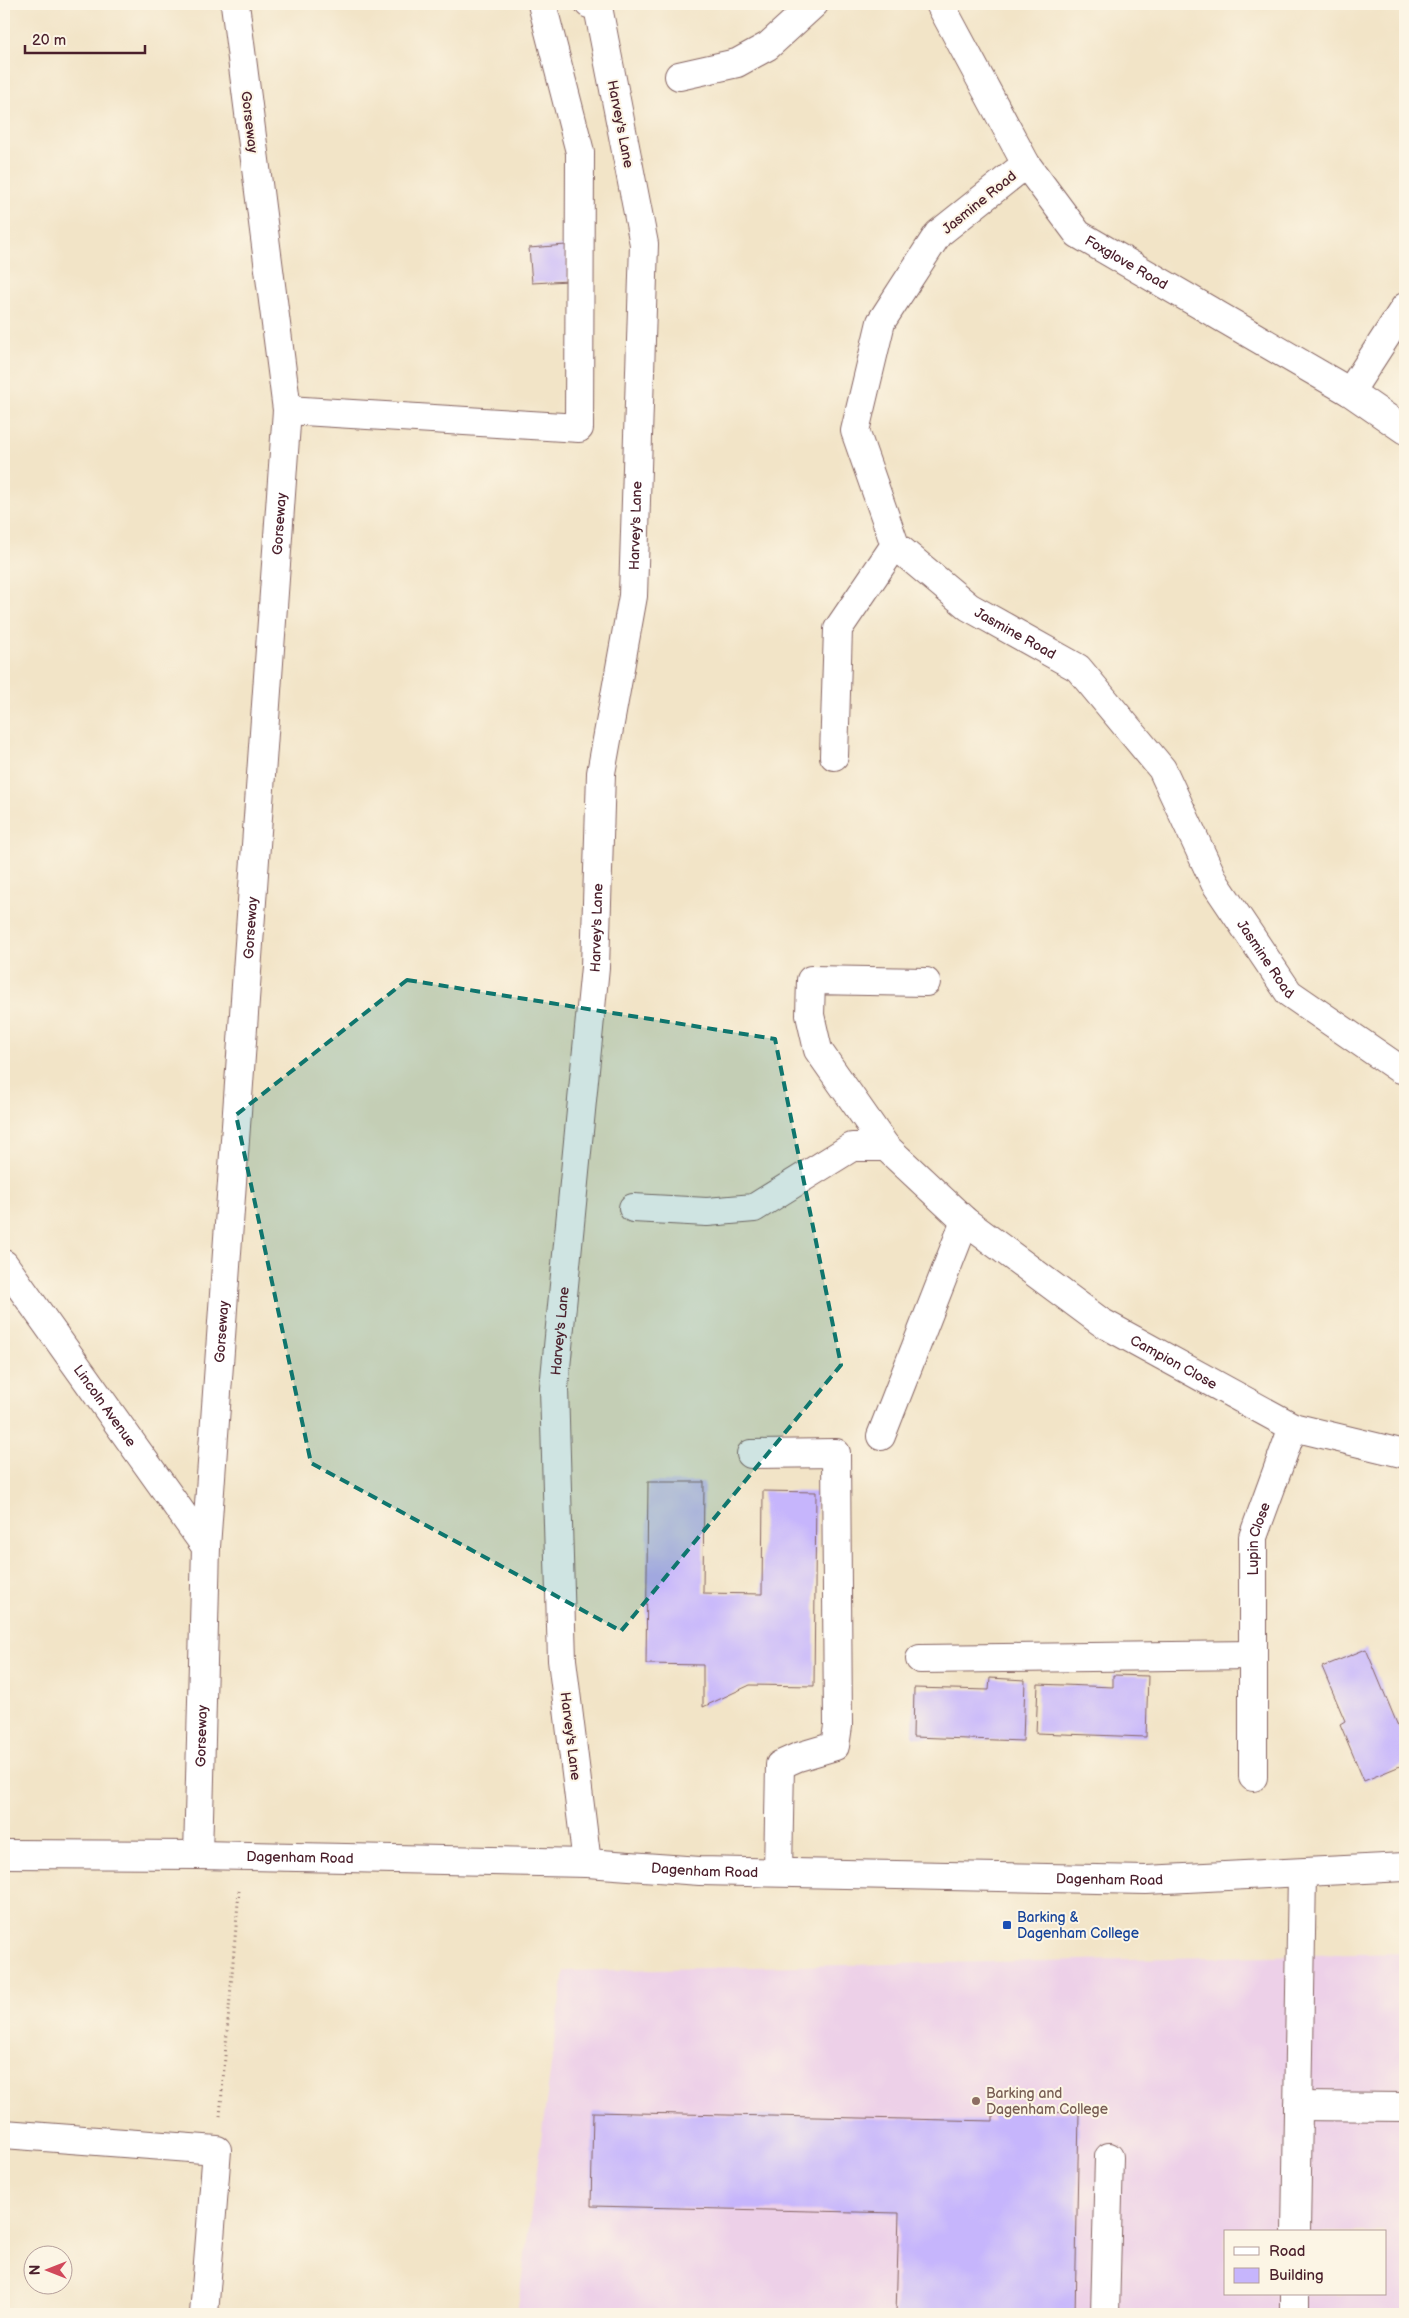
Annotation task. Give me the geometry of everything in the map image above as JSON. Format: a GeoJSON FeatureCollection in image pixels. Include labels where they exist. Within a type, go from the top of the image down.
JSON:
{"type":"FeatureCollection","features":[{"type":"Feature","properties":{"kind":"street","name":"Gorseway"},"geometry":{"type":"LineString","coordinates":[[198,1855],[206,1547],[287,410],[235,4]]}},
{"type":"Feature","properties":{"kind":"street"},"geometry":{"type":"LineString","coordinates":[[287,410],[578,428],[580,152],[542,4]]}},
{"type":"Feature","properties":{"kind":"street","name":"Harvey's Lane"},"geometry":{"type":"LineString","coordinates":[[587,1863],[562,1660],[554,1388],[595,967],[601,773],[633,596],[644,244],[598,7],[589,4]]}},
{"type":"Feature","properties":{"kind":"street"},"geometry":{"type":"LineString","coordinates":[[679,76],[737,63],[768,46],[814,4]]}},
{"type":"Feature","properties":{"kind":"street","name":"Foxglove Road"},"geometry":{"type":"LineString","coordinates":[[940,4],[1026,164],[1078,234],[1350,392],[1405,430]]}},
{"type":"Feature","properties":{"kind":"street","name":"Jasmine Road"},"geometry":{"type":"LineString","coordinates":[[1026,164],[938,234],[882,322],[855,431],[895,545],[969,607],[1078,668],[1162,769],[1214,883],[1289,993],[1398,1068],[1405,1070]]}},
{"type":"Feature","properties":{"kind":"street"},"geometry":{"type":"LineString","coordinates":[[1350,392],[1405,308]]}},
{"type":"Feature","properties":{"kind":"street"},"geometry":{"type":"LineString","coordinates":[[834,756],[838,629],[895,545]]}},
{"type":"Feature","properties":{"kind":"street","name":"Campion Close"},"geometry":{"type":"LineString","coordinates":[[926,982],[811,980],[810,1015],[818,1050],[886,1146],[965,1221],[1101,1322],[1293,1427],[1405,1454]]}},
{"type":"Feature","properties":{"kind":"street"},"geometry":{"type":"LineString","coordinates":[[633,1208],[707,1212],[754,1208],[852,1147],[886,1146]]}},
{"type":"Feature","properties":{"kind":"street"},"geometry":{"type":"LineString","coordinates":[[882,1436],[965,1221]]}},
{"type":"Feature","properties":{"kind":"street","name":"Lincoln Avenue"},"geometry":{"type":"LineString","coordinates":[[4,1264],[206,1547]]}},
{"type":"Feature","properties":{"kind":"street","name":"Lupin Close"},"geometry":{"type":"LineString","coordinates":[[1253,1777],[1253,1537],[1293,1427]]}},
{"type":"Feature","properties":{"kind":"street"},"geometry":{"type":"LineString","coordinates":[[752,1454],[836,1453],[838,1726],[834,1746],[798,1757],[780,1765],[778,1872]]}},
{"type":"Feature","properties":{"kind":"street"},"geometry":{"type":"LineString","coordinates":[[920,1660],[1253,1655]]}},
{"type":"Feature","properties":{"kind":"street","name":"Dagenham Road"},"geometry":{"type":"LineString","coordinates":[[4,1854],[198,1855],[242,1858],[587,1863],[700,1871],[1146,1880],[1405,1867]]}},
{"type":"Feature","properties":{"kind":"street"},"geometry":{"type":"LineString","coordinates":[[1296,2230],[1302,1872]]}},
{"type":"Feature","properties":{"kind":"street"},"geometry":{"type":"LineString","coordinates":[[1298,2106],[1405,2108]]}},
{"type":"Feature","properties":{"kind":"street"},"geometry":{"type":"LineString","coordinates":[[4,2134],[217,2150],[204,2314]]}},
{"type":"Feature","properties":{"kind":"street"},"geometry":{"type":"LineString","coordinates":[[1105,2314],[1109,2157]]}},
{"type":"Feature","properties":{"kind":"street"},"geometry":{"type":"LineString","coordinates":[[1295,2296],[1295,2314]]}},
{"type":"Feature","properties":{"kind":"path"},"geometry":{"type":"LineString","coordinates":[[217,2150],[242,1858]]}},
{"type":"Feature","properties":{"kind":"highlighted area"},"geometry":{"type":"Polygon","coordinates":[[[407,980],[775,1039],[841,1365],[621,1631],[311,1463],[236,1115],[407,980]]]}},
{"type":"Feature","properties":{"kind":"shaded area","name":"Barking and Dagenham College"},"geometry":{"type":"Polygon","coordinates":[[[1405,1953],[1405,2314],[517,2314],[564,1971],[1405,1953]]]}},
{"type":"Feature","properties":{"kind":"building"},"geometry":{"type":"Polygon","coordinates":[[[566,245],[569,281],[532,283],[529,248],[566,245]]]}},
{"type":"Feature","properties":{"kind":"building"},"geometry":{"type":"Polygon","coordinates":[[[648,1482],[704,1482],[703,1593],[762,1594],[763,1491],[816,1492],[814,1686],[750,1685],[703,1707],[703,1665],[646,1664],[648,1482]]]}},
{"type":"Feature","properties":{"kind":"building"},"geometry":{"type":"Polygon","coordinates":[[[1366,1649],[1405,1743],[1405,1764],[1364,1781],[1340,1724],[1345,1721],[1322,1667],[1366,1649]]]}},
{"type":"Feature","properties":{"kind":"building"},"geometry":{"type":"Polygon","coordinates":[[[1113,1675],[1148,1676],[1146,1737],[1036,1733],[1038,1684],[1113,1687],[1113,1675]]]}},
{"type":"Feature","properties":{"kind":"building"},"geometry":{"type":"Polygon","coordinates":[[[990,1678],[1025,1680],[1023,1741],[913,1737],[914,1688],[989,1690],[990,1678]]]}},
{"type":"Feature","properties":{"kind":"building"},"geometry":{"type":"Polygon","coordinates":[[[993,2111],[1079,2113],[1075,2314],[896,2314],[899,2213],[591,2206],[593,2112],[993,2121],[993,2111]]]}},
{"type":"Feature","properties":{"kind":"place","name":"Barking & Dagenham College"},"geometry":{"type":"Point","coordinates":[1007,1925]}},
{"type":"Feature","properties":{"kind":"place","name":"Barking and Dagenham College"},"geometry":{"type":"Point","coordinates":[976,2101]}}]}
